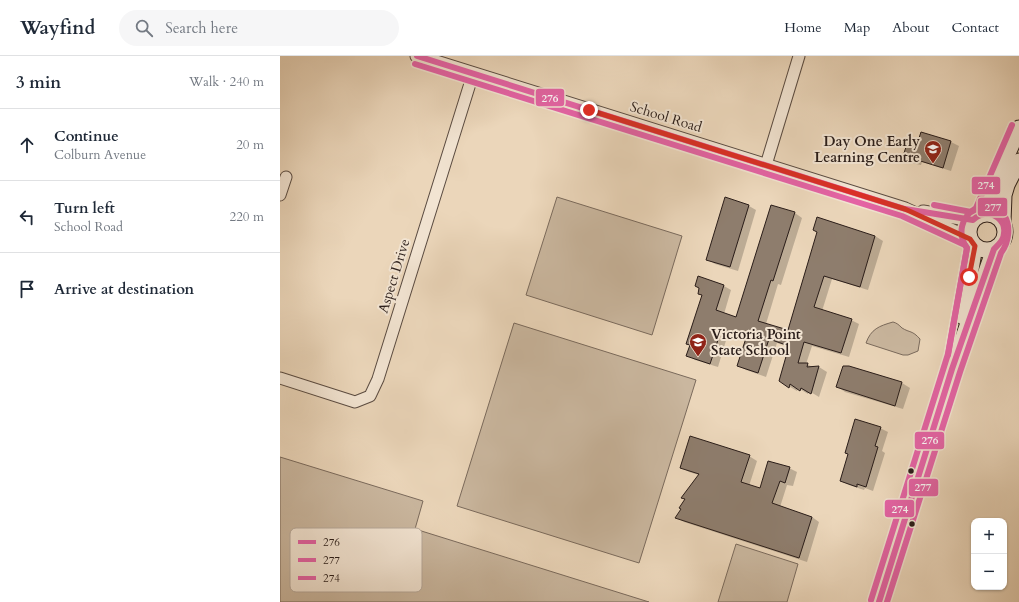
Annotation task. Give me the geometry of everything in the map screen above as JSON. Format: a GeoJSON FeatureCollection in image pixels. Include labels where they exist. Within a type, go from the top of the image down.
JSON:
{"type":"FeatureCollection","features":[{"type":"Feature","properties":{"kind":"main road"},"geometry":{"type":"LineString","coordinates":[[956,356],[972,242],[969,229],[977,217],[1019,128]]}},
{"type":"Feature","properties":{"kind":"main road"},"geometry":{"type":"LineString","coordinates":[[972,242],[984,250],[994,249],[1000,245],[1003,240],[1005,234],[1003,222],[1004,195],[1007,185],[1019,161]]}},
{"type":"Feature","properties":{"kind":"main road"},"geometry":{"type":"LineString","coordinates":[[977,217],[994,214],[1003,222]]}},
{"type":"Feature","properties":{"kind":"main road"},"geometry":{"type":"LineString","coordinates":[[879,602],[956,356],[994,249]]}},
{"type":"Feature","properties":{"kind":"street","name":"School Road"},"geometry":{"type":"LineString","coordinates":[[416,56],[766,164],[905,209],[972,242]]}},
{"type":"Feature","properties":{"kind":"street"},"geometry":{"type":"LineString","coordinates":[[766,164],[799,56]]}},
{"type":"Feature","properties":{"kind":"street","name":"Aspect Drive"},"geometry":{"type":"LineString","coordinates":[[280,378],[355,402],[370,396],[378,379],[473,74]]}},
{"type":"Feature","properties":{"kind":"street"},"geometry":{"type":"LineString","coordinates":[[280,195],[286,177]]}},
{"type":"Feature","properties":{"kind":"street","name":"School Road"},"geometry":{"type":"LineString","coordinates":[[905,209],[977,217]]}},
{"type":"Feature","properties":{"kind":"shaded area"},"geometry":{"type":"Polygon","coordinates":[[[557,197],[682,236],[652,335],[526,295],[557,197]]]}},
{"type":"Feature","properties":{"kind":"shaded area"},"geometry":{"type":"Polygon","coordinates":[[[893,322],[905,330],[913,333],[920,339],[918,351],[908,355],[903,355],[866,343],[873,331],[893,322]]]}},
{"type":"Feature","properties":{"kind":"shaded area"},"geometry":{"type":"Polygon","coordinates":[[[514,323],[696,380],[639,563],[457,506],[514,323]]]}},
{"type":"Feature","properties":{"kind":"shaded area"},"geometry":{"type":"Polygon","coordinates":[[[280,457],[423,501],[415,528],[290,528],[290,592],[422,592],[422,531],[649,602],[280,602],[280,457]]]}},
{"type":"Feature","properties":{"kind":"shaded area"},"geometry":{"type":"Polygon","coordinates":[[[736,544],[798,564],[787,602],[718,602],[736,544]]]}},
{"type":"Feature","properties":{"kind":"building"},"geometry":{"type":"Polygon","coordinates":[[[921,132],[951,141],[943,168],[914,159],[913,162],[902,159],[909,138],[918,141],[921,132]]]}},
{"type":"Feature","properties":{"kind":"building"},"geometry":{"type":"Polygon","coordinates":[[[725,197],[749,205],[730,267],[706,260],[725,197]]]}},
{"type":"Feature","properties":{"kind":"building"},"geometry":{"type":"Polygon","coordinates":[[[771,205],[795,212],[773,281],[771,280],[758,321],[788,330],[817,232],[813,230],[817,217],[875,236],[860,287],[824,276],[814,307],[852,319],[841,353],[804,342],[798,363],[808,363],[807,367],[819,366],[811,394],[801,388],[800,391],[790,384],[789,388],[779,381],[789,346],[769,339],[758,373],[737,366],[746,338],[721,331],[710,364],[686,356],[690,345],[686,344],[702,295],[698,294],[699,288],[695,286],[698,276],[724,285],[716,310],[736,317],[771,205]]]}},
{"type":"Feature","properties":{"kind":"building"},"geometry":{"type":"Polygon","coordinates":[[[843,366],[849,366],[902,382],[895,406],[836,387],[843,366]]]}},
{"type":"Feature","properties":{"kind":"building"},"geometry":{"type":"Polygon","coordinates":[[[855,419],[881,427],[875,446],[878,447],[866,487],[857,484],[857,487],[840,481],[848,454],[845,453],[855,419]]]}},
{"type":"Feature","properties":{"kind":"building"},"geometry":{"type":"Polygon","coordinates":[[[690,436],[750,455],[741,482],[760,488],[768,461],[790,467],[785,483],[780,481],[772,503],[812,517],[799,558],[675,518],[685,499],[681,498],[699,474],[680,468],[690,436]]]}},
{"type":"Feature","properties":{"kind":"transit line","name":"276"},"geometry":{"type":"LineString","coordinates":[[417,56],[905,209],[973,220],[981,215],[990,214],[994,215],[1001,221],[1003,224],[1004,235],[1001,242],[994,249],[952,369],[879,602]]}},
{"type":"Feature","properties":{"kind":"transit line","name":"277"},"geometry":{"type":"LineString","coordinates":[[415,64],[902,216],[965,245],[967,248],[948,355]]}},
{"type":"Feature","properties":{"kind":"transit line","name":"274"},"geometry":{"type":"LineString","coordinates":[[871,600],[948,354],[967,248],[962,237],[962,226],[967,216],[976,208],[1012,125]]}},
{"type":"Feature","properties":{"kind":"transit line","name":"277"},"geometry":{"type":"LineString","coordinates":[[887,602],[960,372],[1001,253],[1006,243],[1008,233],[1008,224],[1004,216],[999,210],[991,206],[982,207],[971,212],[934,205]]}},
{"type":"Feature","properties":{"kind":"place","name":"Day One Early Learning Centre"},"geometry":{"type":"Point","coordinates":[933,164]}},
{"type":"Feature","properties":{"kind":"place","name":"Victoria Point State School"},"geometry":{"type":"Point","coordinates":[698,357]}},
{"type":"Feature","properties":{"kind":"route"},"geometry":{"type":"LineString","coordinates":[[589,110],[766,164],[905,209],[970,239],[975,246],[969,277]]}}]}
